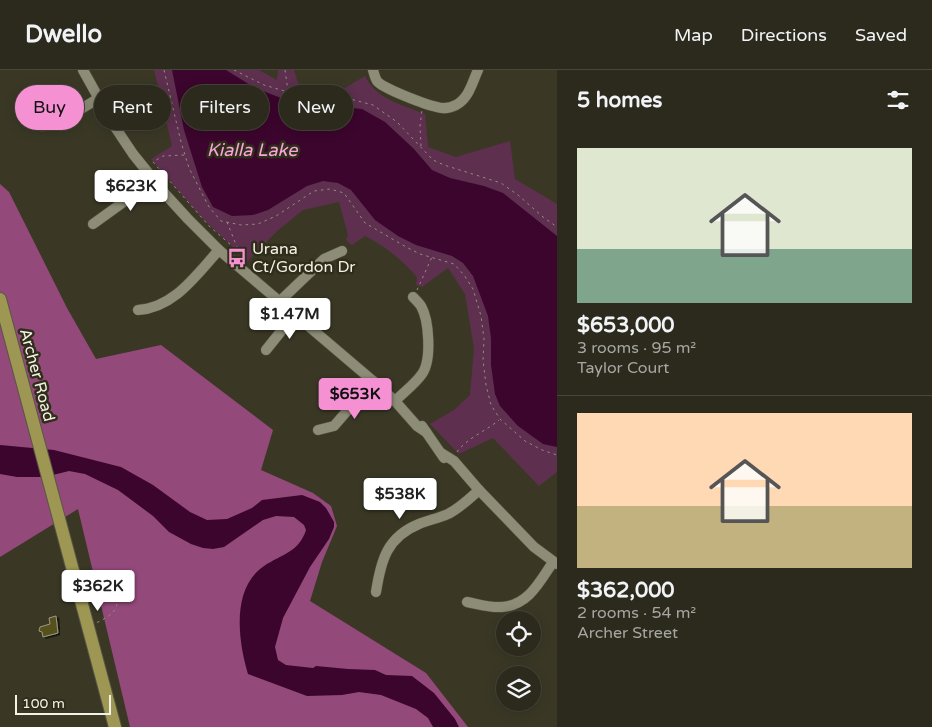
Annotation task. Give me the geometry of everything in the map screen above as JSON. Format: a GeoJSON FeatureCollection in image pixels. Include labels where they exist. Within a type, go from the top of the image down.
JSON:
{"type":"FeatureCollection","features":[{"type":"Feature","properties":{"kind":"main road","name":"Archer Road"},"geometry":{"type":"LineString","coordinates":[[0,299],[115,727]]}},
{"type":"Feature","properties":{"kind":"street"},"geometry":{"type":"LineString","coordinates":[[83,70],[94,89]]}},
{"type":"Feature","properties":{"kind":"street"},"geometry":{"type":"LineString","coordinates":[[374,70],[378,82],[386,88],[436,107],[446,108],[454,106],[469,92],[478,70]]}},
{"type":"Feature","properties":{"kind":"street"},"geometry":{"type":"LineString","coordinates":[[117,130],[154,180],[184,215],[219,250],[395,401],[417,426],[426,432],[445,459],[459,468],[534,547],[555,563],[530,595],[518,603],[502,607],[467,602]]}},
{"type":"Feature","properties":{"kind":"street"},"geometry":{"type":"LineString","coordinates":[[93,224],[154,180]]}},
{"type":"Feature","properties":{"kind":"street"},"geometry":{"type":"LineString","coordinates":[[138,310],[151,309],[180,293],[219,250]]}},
{"type":"Feature","properties":{"kind":"street"},"geometry":{"type":"LineString","coordinates":[[280,301],[324,259],[342,251]]}},
{"type":"Feature","properties":{"kind":"street"},"geometry":{"type":"LineString","coordinates":[[395,401],[422,374],[428,361],[429,351],[425,321],[421,307],[413,297]]}},
{"type":"Feature","properties":{"kind":"street"},"geometry":{"type":"LineString","coordinates":[[266,350],[295,314]]}},
{"type":"Feature","properties":{"kind":"street"},"geometry":{"type":"LineString","coordinates":[[318,430],[334,426],[373,381]]}},
{"type":"Feature","properties":{"kind":"street"},"geometry":{"type":"LineString","coordinates":[[376,592],[384,555],[398,537],[413,527],[446,515],[458,508],[479,490]]}},
{"type":"Feature","properties":{"kind":"path"},"geometry":{"type":"LineString","coordinates":[[164,70],[184,155],[209,208],[221,221],[258,224],[276,216],[314,191],[330,189],[344,193],[365,223],[406,248],[454,264],[472,289],[482,324],[486,384],[491,405],[500,419],[525,441],[557,455]]}},
{"type":"Feature","properties":{"kind":"path"},"geometry":{"type":"LineString","coordinates":[[234,70],[264,85],[279,89]]}},
{"type":"Feature","properties":{"kind":"path"},"geometry":{"type":"LineString","coordinates":[[285,70],[287,85]]}},
{"type":"Feature","properties":{"kind":"path"},"geometry":{"type":"LineString","coordinates":[[353,100],[372,105],[397,122],[433,160],[501,183],[557,227]]}},
{"type":"Feature","properties":{"kind":"path"},"geometry":{"type":"LineString","coordinates":[[421,147],[420,117],[425,103]]}},
{"type":"Feature","properties":{"kind":"path"},"geometry":{"type":"LineString","coordinates":[[184,155],[163,156],[153,162],[209,226],[245,258],[238,266]]}},
{"type":"Feature","properties":{"kind":"path"},"geometry":{"type":"LineString","coordinates":[[227,222],[238,252]]}},
{"type":"Feature","properties":{"kind":"path"},"geometry":{"type":"LineString","coordinates":[[413,297],[432,256]]}},
{"type":"Feature","properties":{"kind":"path"},"geometry":{"type":"LineString","coordinates":[[459,468],[461,456],[456,454],[462,445],[489,429],[500,419]]}},
{"type":"Feature","properties":{"kind":"path"},"geometry":{"type":"LineString","coordinates":[[76,586],[96,581],[111,584],[117,595],[116,608],[106,618],[96,624],[87,626]]}},
{"type":"Feature","properties":{"kind":"shaded area","name":"Kialla Lake"},"geometry":{"type":"Polygon","coordinates":[[[154,70],[259,70],[277,80],[278,70],[294,70],[298,83],[308,85],[279,85],[279,130],[353,130],[353,85],[350,85],[365,76],[370,84],[383,96],[425,114],[428,147],[456,157],[510,141],[515,179],[557,204],[557,472],[539,486],[493,438],[459,454],[430,424],[454,410],[470,395],[474,348],[465,294],[448,268],[422,287],[416,285],[417,277],[399,259],[379,244],[365,236],[352,245],[346,240],[348,235],[339,202],[303,210],[277,231],[248,261],[201,217],[151,159],[172,146],[168,130],[171,130],[171,85],[158,85],[154,70]]]}},
{"type":"Feature","properties":{"kind":"shaded area"},"geometry":{"type":"Polygon","coordinates":[[[0,184],[9,192],[67,308],[96,359],[161,345],[273,430],[261,470],[313,493],[331,506],[337,526],[322,562],[310,601],[426,673],[468,727],[130,727],[78,509],[0,557],[0,184]]]}},
{"type":"Feature","properties":{"kind":"water","name":"Kialla Lake"},"geometry":{"type":"Polygon","coordinates":[[[172,70],[226,70],[250,85],[181,85],[181,115],[172,70]]]}},
{"type":"Feature","properties":{"kind":"water","name":"Kialla Lake"},"geometry":{"type":"Polygon","coordinates":[[[269,93],[279,97],[279,130],[353,130],[353,108],[362,109],[385,122],[414,149],[432,170],[450,178],[484,186],[503,193],[557,236],[557,447],[543,444],[518,426],[500,406],[495,394],[491,365],[491,338],[488,316],[473,276],[463,263],[452,256],[416,245],[398,236],[375,220],[351,190],[338,183],[323,181],[307,186],[268,210],[253,215],[232,216],[213,207],[202,187],[184,130],[269,130],[269,93]]]}},
{"type":"Feature","properties":{"kind":"water"},"geometry":{"type":"Polygon","coordinates":[[[0,445],[54,450],[121,467],[153,485],[190,512],[207,520],[227,519],[252,508],[262,500],[302,495],[320,502],[334,522],[334,527],[329,539],[310,567],[283,618],[275,647],[278,660],[286,665],[375,670],[386,675],[412,676],[434,693],[455,719],[459,727],[433,727],[428,718],[416,709],[381,695],[359,692],[342,695],[307,696],[248,674],[244,661],[240,631],[242,601],[246,588],[253,576],[264,566],[289,552],[303,537],[306,530],[304,525],[294,517],[276,516],[263,520],[224,547],[203,548],[169,532],[153,516],[118,490],[85,474],[69,471],[45,477],[17,477],[0,474],[0,445]]]}},
{"type":"Feature","properties":{"kind":"building"},"geometry":{"type":"Polygon","coordinates":[[[56,616],[58,633],[43,637],[42,632],[39,631],[40,627],[50,624],[49,618],[56,616]]]}},
{"type":"Feature","properties":{"kind":"place","name":"Urana Ct/Gordon Dr"},"geometry":{"type":"Point","coordinates":[237,258]}}]}
